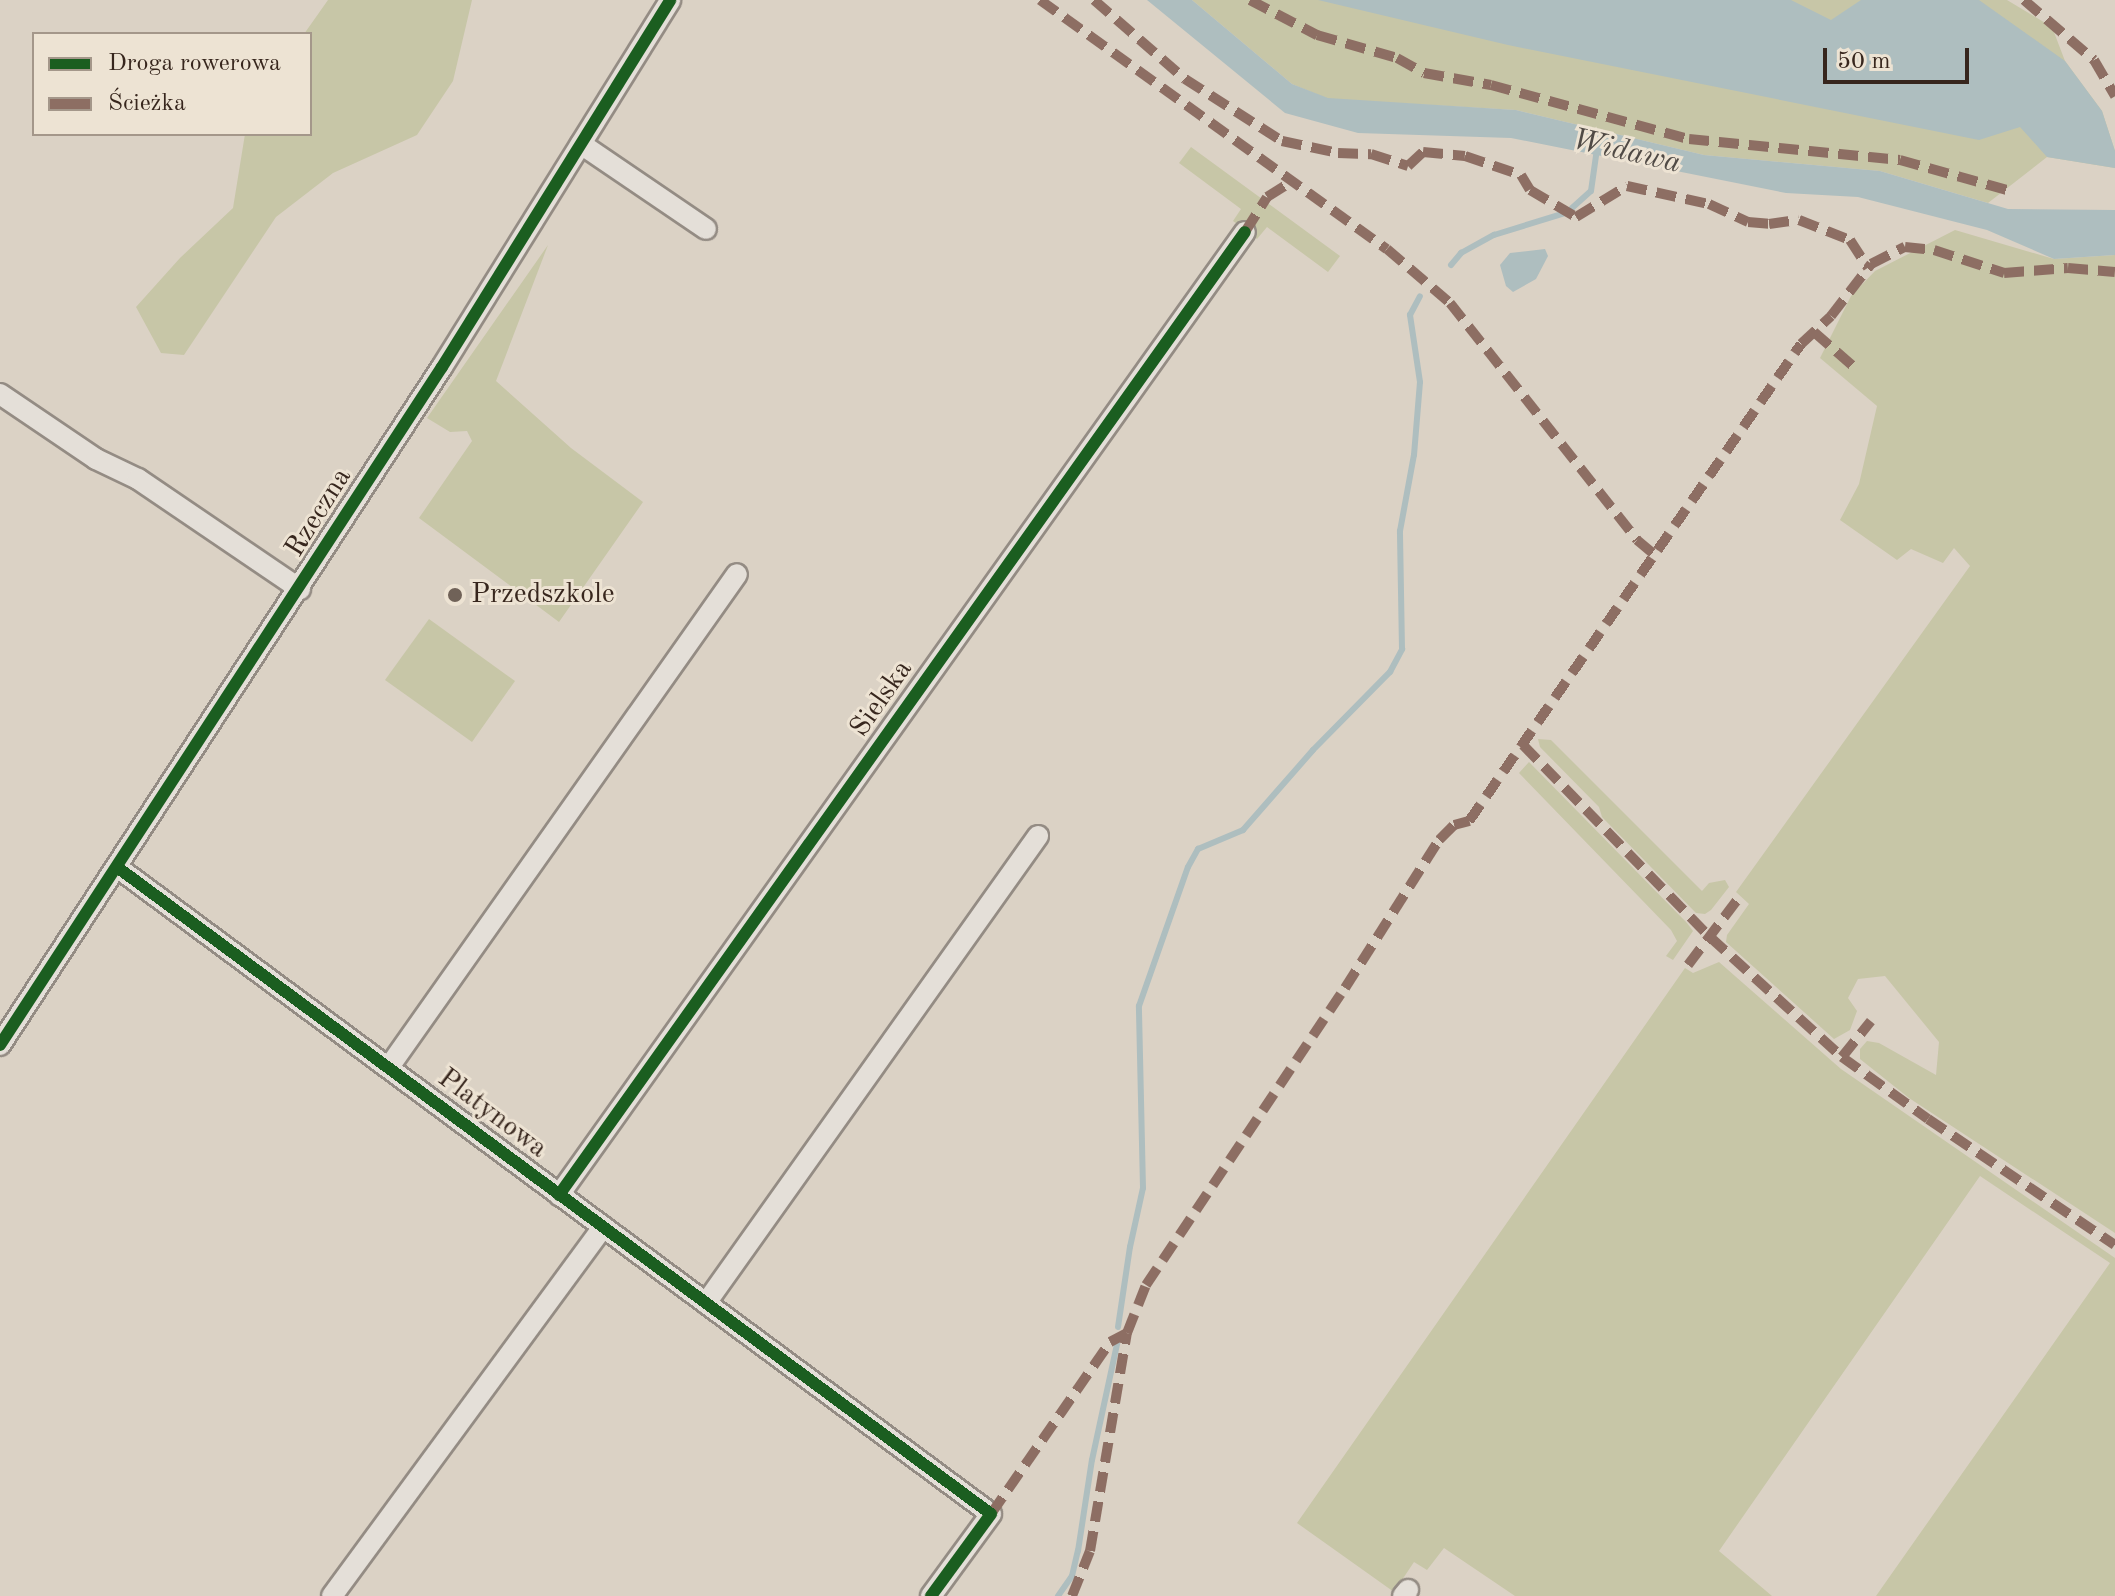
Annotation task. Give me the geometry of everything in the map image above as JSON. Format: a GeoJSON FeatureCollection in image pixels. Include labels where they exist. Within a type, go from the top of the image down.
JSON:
{"type":"FeatureCollection","features":[{"type":"Feature","properties":{"kind":"street","name":"Rzeczna"},"geometry":{"type":"LineString","coordinates":[[0,1045],[300,589],[670,0]]}},
{"type":"Feature","properties":{"kind":"street"},"geometry":{"type":"LineString","coordinates":[[581,144],[706,229]]}},
{"type":"Feature","properties":{"kind":"street","name":"Sielska"},"geometry":{"type":"LineString","coordinates":[[559,1195],[1245,232]]}},
{"type":"Feature","properties":{"kind":"street","name":"Rzeczna"},"geometry":{"type":"LineString","coordinates":[[0,394],[96,459],[138,479],[300,589]]}},
{"type":"Feature","properties":{"kind":"street"},"geometry":{"type":"LineString","coordinates":[[389,1067],[737,574]]}},
{"type":"Feature","properties":{"kind":"street"},"geometry":{"type":"LineString","coordinates":[[706,1303],[1038,836]]}},
{"type":"Feature","properties":{"kind":"street","name":"Platynowa"},"geometry":{"type":"LineString","coordinates":[[117,867],[991,1514],[931,1596]]}},
{"type":"Feature","properties":{"kind":"street"},"geometry":{"type":"LineString","coordinates":[[332,1596],[603,1227]]}},
{"type":"Feature","properties":{"kind":"green space"},"geometry":{"type":"Polygon","coordinates":[[[328,0],[472,0],[453,81],[417,135],[333,173],[276,217],[184,355],[161,353],[136,307],[180,258],[233,208],[245,136],[312,136],[312,32],[305,32],[328,0]]]}},
{"type":"Feature","properties":{"kind":"green space"},"geometry":{"type":"Polygon","coordinates":[[[1192,0],[2007,0],[2052,27],[2065,61],[2102,111],[2115,151],[2115,168],[2047,157],[1988,203],[1880,171],[1704,155],[1516,110],[1328,99],[1292,84],[1192,0]]]}},
{"type":"Feature","properties":{"kind":"green space"},"geometry":{"type":"Polygon","coordinates":[[[1191,147],[1340,256],[1328,272],[1267,227],[1257,239],[1233,221],[1241,209],[1179,163],[1191,147]]]}},
{"type":"Feature","properties":{"kind":"green space"},"geometry":{"type":"Polygon","coordinates":[[[1955,230],[2054,259],[2115,255],[2115,1233],[1909,1098],[1860,1059],[1860,1049],[1867,1041],[1879,1043],[1936,1075],[1939,1042],[1885,976],[1858,979],[1848,998],[1857,1011],[1850,1030],[1834,1039],[1726,942],[1727,935],[1749,904],[1736,892],[1970,566],[1954,548],[1943,563],[1911,549],[1897,560],[1840,520],[1859,484],[1877,406],[1820,358],[1851,296],[1875,271],[1955,230]]]}},
{"type":"Feature","properties":{"kind":"green space"},"geometry":{"type":"Polygon","coordinates":[[[548,245],[496,381],[571,448],[643,502],[559,622],[419,518],[472,441],[467,431],[450,432],[427,418],[548,245]]]}},
{"type":"Feature","properties":{"kind":"green space"},"geometry":{"type":"Polygon","coordinates":[[[429,619],[515,681],[472,742],[385,680],[429,619]]]}},
{"type":"Feature","properties":{"kind":"green space"},"geometry":{"type":"Polygon","coordinates":[[[1538,739],[1551,740],[1702,891],[1709,883],[1725,880],[1729,887],[1711,910],[1705,914],[1696,913],[1602,817],[1599,807],[1540,747],[1538,739]]]}},
{"type":"Feature","properties":{"kind":"green space"},"geometry":{"type":"Polygon","coordinates":[[[1529,762],[1693,931],[1673,960],[1666,956],[1677,941],[1671,930],[1519,773],[1529,762]]]}},
{"type":"Feature","properties":{"kind":"green space"},"geometry":{"type":"Polygon","coordinates":[[[1719,962],[1841,1069],[2115,1258],[2115,1596],[1876,1596],[2110,1263],[1980,1176],[1719,1551],[1772,1596],[1515,1596],[1444,1548],[1427,1570],[1414,1562],[1394,1592],[1297,1523],[1685,968],[1693,973],[1719,962]]]}},
{"type":"Feature","properties":{"kind":"water","name":"Widawa"},"geometry":{"type":"Polygon","coordinates":[[[1147,0],[1192,0],[1292,84],[1328,98],[1516,110],[1704,155],[1880,171],[2008,209],[2115,210],[2115,255],[2054,259],[1987,230],[1858,197],[1786,193],[1511,138],[1358,133],[1285,113],[1147,0]]]}},
{"type":"Feature","properties":{"kind":"water"},"geometry":{"type":"Polygon","coordinates":[[[1318,0],[1791,0],[1831,20],[1861,0],[1979,0],[2065,61],[2102,111],[2115,151],[2115,168],[2047,157],[2020,127],[1979,140],[1508,45],[1318,0]]]}},
{"type":"Feature","properties":{"kind":"water"},"geometry":{"type":"Polygon","coordinates":[[[1545,249],[1548,256],[1536,279],[1513,292],[1506,286],[1500,265],[1510,253],[1545,249]]]}},
{"type":"Feature","properties":{"kind":"waterway","name":"Widawa"},"geometry":{"type":"LineString","coordinates":[[1572,208],[1591,191],[1597,149]]}},
{"type":"Feature","properties":{"kind":"waterway"},"geometry":{"type":"LineString","coordinates":[[1451,265],[1461,253],[1494,235],[1565,213]]}},
{"type":"Feature","properties":{"kind":"waterway"},"geometry":{"type":"LineString","coordinates":[[1118,1327],[1143,1188],[1139,1006],[1188,867],[1198,849],[1243,830],[1313,750],[1390,672],[1402,649],[1400,531],[1414,455],[1420,382],[1410,315],[1420,296]]}},
{"type":"Feature","properties":{"kind":"waterway"},"geometry":{"type":"LineString","coordinates":[[1058,1596],[1072,1576],[1078,1551],[1092,1460],[1117,1344]]}},
{"type":"Feature","properties":{"kind":"marked path"},"geometry":{"type":"LineString","coordinates":[[1040,0],[1387,249],[1450,303],[1637,540],[1655,555]]}},
{"type":"Feature","properties":{"kind":"marked path"},"geometry":{"type":"LineString","coordinates":[[1094,0],[1185,79],[1282,141],[1338,153],[1371,154],[1408,166],[1423,152],[1465,156],[1521,175],[1530,190],[1576,217],[1627,186],[1709,204],[1748,222],[1769,224],[1799,220],[1850,240],[1868,268]]}},
{"type":"Feature","properties":{"kind":"marked path"},"geometry":{"type":"LineString","coordinates":[[1250,0],[1317,35],[1397,58],[1424,73],[1491,85],[1689,139],[1900,160],[2014,192]]}},
{"type":"Feature","properties":{"kind":"marked path"},"geometry":{"type":"LineString","coordinates":[[2024,0],[2094,60],[2115,96]]}},
{"type":"Feature","properties":{"kind":"marked path"},"geometry":{"type":"LineString","coordinates":[[1245,232],[1267,197],[1293,181]]}},
{"type":"Feature","properties":{"kind":"marked path"},"geometry":{"type":"LineString","coordinates":[[1072,1596],[1090,1551],[1127,1333],[1146,1285],[1345,988],[1439,840],[1454,825],[1469,821],[1801,344],[1831,316],[1871,264],[1905,247],[1934,250],[2004,273],[2068,268],[2115,272]]}},
{"type":"Feature","properties":{"kind":"marked path"},"geometry":{"type":"LineString","coordinates":[[1814,332],[1853,366]]}},
{"type":"Feature","properties":{"kind":"marked path"},"geometry":{"type":"LineString","coordinates":[[1523,745],[1710,937],[1842,1057],[2115,1245]]}},
{"type":"Feature","properties":{"kind":"marked path"},"geometry":{"type":"LineString","coordinates":[[1688,965],[1738,899]]}},
{"type":"Feature","properties":{"kind":"marked path"},"geometry":{"type":"LineString","coordinates":[[1842,1057],[1871,1021]]}},
{"type":"Feature","properties":{"kind":"marked path"},"geometry":{"type":"LineString","coordinates":[[991,1514],[1110,1342],[1127,1333]]}},
{"type":"Feature","properties":{"kind":"cycle path"},"geometry":{"type":"LineString","coordinates":[[0,1045],[442,367],[670,0]]}},
{"type":"Feature","properties":{"kind":"cycle path"},"geometry":{"type":"LineString","coordinates":[[559,1195],[1245,232]]}},
{"type":"Feature","properties":{"kind":"cycle path"},"geometry":{"type":"LineString","coordinates":[[117,867],[991,1514],[931,1596]]}},
{"type":"Feature","properties":{"kind":"place","name":"Przedszkole"},"geometry":{"type":"Point","coordinates":[455,595]}}]}
